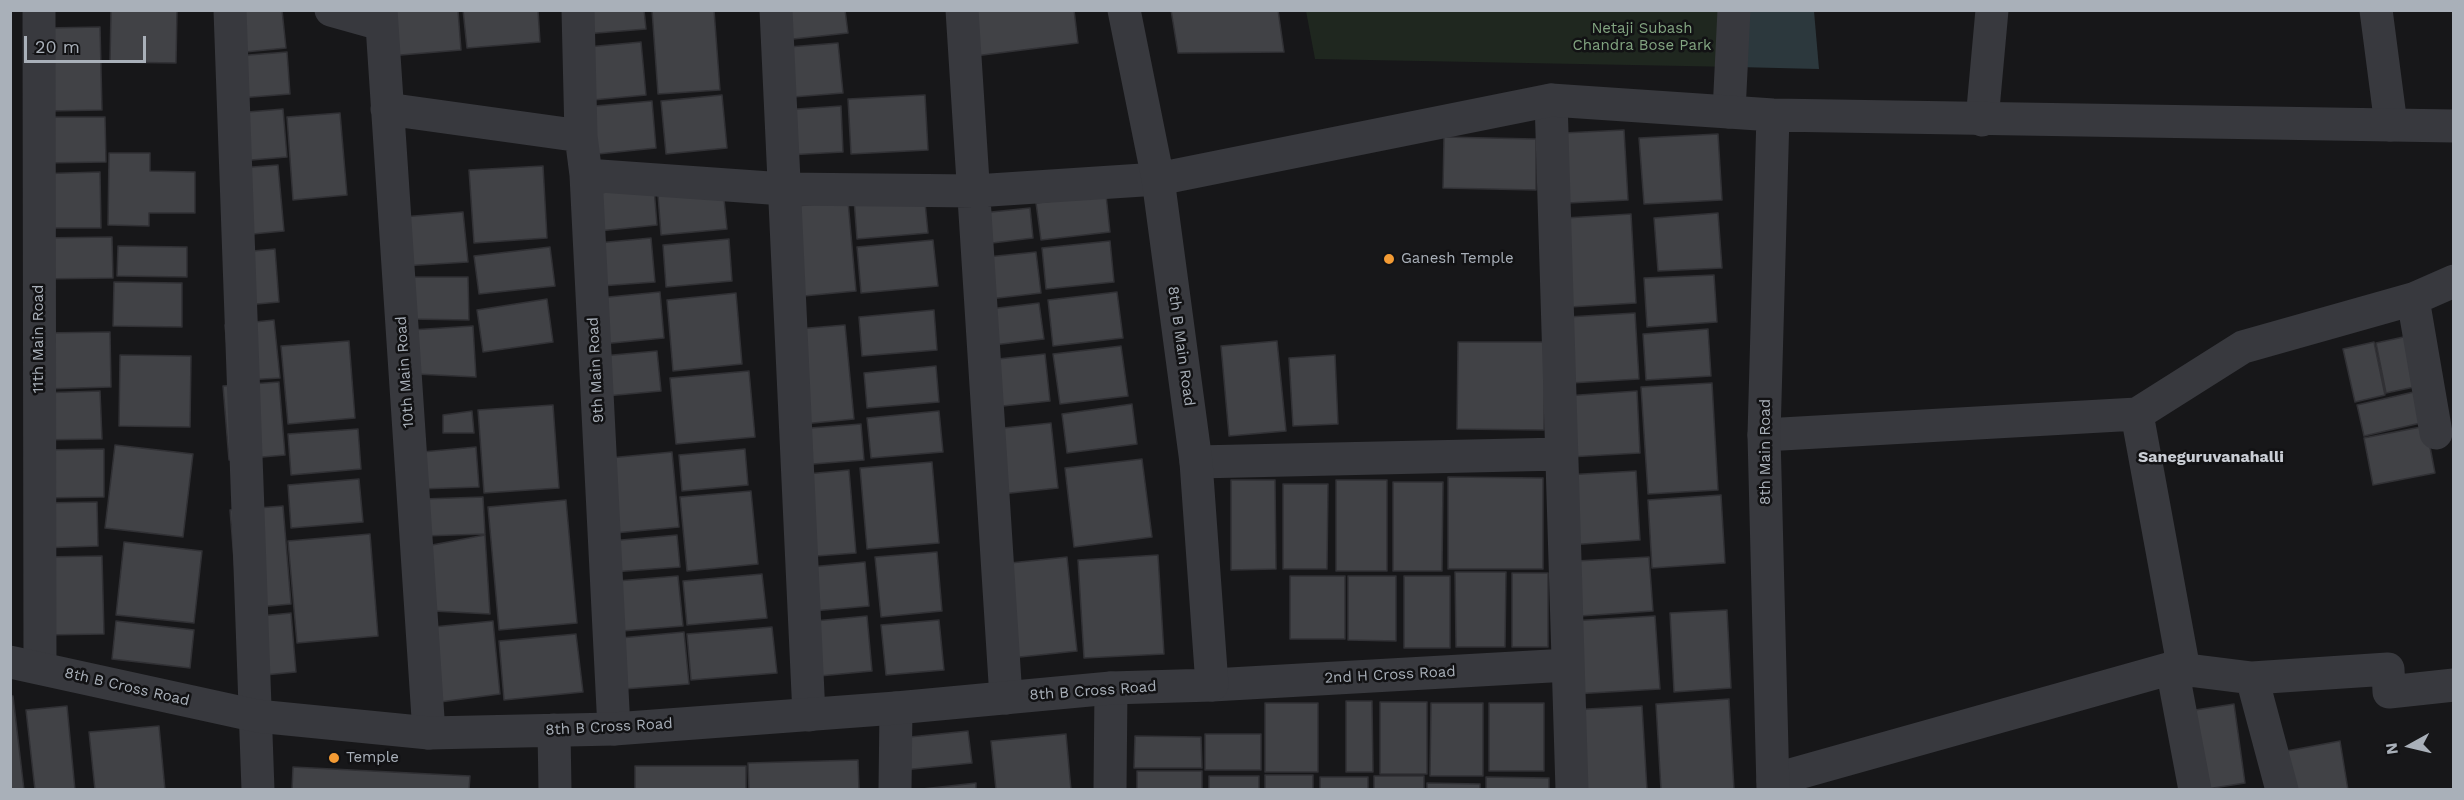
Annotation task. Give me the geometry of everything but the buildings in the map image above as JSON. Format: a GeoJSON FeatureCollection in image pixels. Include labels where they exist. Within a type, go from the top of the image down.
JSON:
{"type":"FeatureCollection","features":[{"type":"Feature","properties":{"kind":"street","name":"11th Main Road"},"geometry":{"type":"LineString","coordinates":[[25,664],[39,10]]}},
{"type":"Feature","properties":{"kind":"street"},"geometry":{"type":"LineString","coordinates":[[230,10],[258,789]]}},
{"type":"Feature","properties":{"kind":"street"},"geometry":{"type":"LineString","coordinates":[[331,10],[381,17]]}},
{"type":"Feature","properties":{"kind":"street","name":"9th Main Road"},"geometry":{"type":"LineString","coordinates":[[578,10],[581,136],[586,175],[614,729]]}},
{"type":"Feature","properties":{"kind":"street"},"geometry":{"type":"LineString","coordinates":[[776,10],[809,715]]}},
{"type":"Feature","properties":{"kind":"street"},"geometry":{"type":"LineString","coordinates":[[963,10],[1006,698]]}},
{"type":"Feature","properties":{"kind":"street","name":"8th B Main Road"},"geometry":{"type":"LineString","coordinates":[[1124,10],[1158,179],[1196,462],[1212,685]]}},
{"type":"Feature","properties":{"kind":"street"},"geometry":{"type":"LineString","coordinates":[[1729,112],[1734,10]]}},
{"type":"Feature","properties":{"kind":"street"},"geometry":{"type":"LineString","coordinates":[[1982,120],[1992,10]]}},
{"type":"Feature","properties":{"kind":"street"},"geometry":{"type":"LineString","coordinates":[[2376,10],[2391,125]]}},
{"type":"Feature","properties":{"kind":"street","name":"10th Main Road"},"geometry":{"type":"LineString","coordinates":[[381,17],[429,733]]}},
{"type":"Feature","properties":{"kind":"street"},"geometry":{"type":"LineString","coordinates":[[586,175],[784,189],[975,191],[1158,179],[1551,100],[1773,115],[2454,126]]}},
{"type":"Feature","properties":{"kind":"street"},"geometry":{"type":"LineString","coordinates":[[1551,100],[1572,789]]}},
{"type":"Feature","properties":{"kind":"street"},"geometry":{"type":"LineString","coordinates":[[387,109],[581,136]]}},
{"type":"Feature","properties":{"kind":"street","name":"8th Main Road"},"geometry":{"type":"LineString","coordinates":[[1773,115],[1764,435],[1773,785]]}},
{"type":"Feature","properties":{"kind":"street"},"geometry":{"type":"LineString","coordinates":[[1764,435],[2137,414],[2243,347],[2413,299],[2454,280]]}},
{"type":"Feature","properties":{"kind":"street"},"geometry":{"type":"LineString","coordinates":[[2413,299],[2436,433]]}},
{"type":"Feature","properties":{"kind":"street"},"geometry":{"type":"LineString","coordinates":[[2137,414],[2195,789]]}},
{"type":"Feature","properties":{"kind":"street"},"geometry":{"type":"LineString","coordinates":[[1196,462],[1562,454]]}},
{"type":"Feature","properties":{"kind":"street","name":"8th B Cross Road"},"geometry":{"type":"LineString","coordinates":[[25,664],[257,716],[429,733],[614,729],[896,708],[1111,688],[1212,685]]}},
{"type":"Feature","properties":{"kind":"street","name":"2nd H Cross Road"},"geometry":{"type":"LineString","coordinates":[[1212,685],[1568,665]]}},
{"type":"Feature","properties":{"kind":"street"},"geometry":{"type":"LineString","coordinates":[[1773,785],[2178,669],[2252,678],[2388,669],[2389,692],[2454,685]]}},
{"type":"Feature","properties":{"kind":"street"},"geometry":{"type":"LineString","coordinates":[[2252,678],[2282,789]]}},
{"type":"Feature","properties":{"kind":"street"},"geometry":{"type":"LineString","coordinates":[[1110,789],[1111,688]]}},
{"type":"Feature","properties":{"kind":"street"},"geometry":{"type":"LineString","coordinates":[[895,789],[896,708]]}},
{"type":"Feature","properties":{"kind":"street"},"geometry":{"type":"LineString","coordinates":[[554,730],[555,789]]}},
{"type":"Feature","properties":{"kind":"green space","name":"Netaji Subash Chandra Bose Park"},"geometry":{"type":"Polygon","coordinates":[[[1306,11],[1743,11],[1737,67],[1315,59],[1306,11]]]}},
{"type":"Feature","properties":{"kind":"shaded area"},"geometry":{"type":"Polygon","coordinates":[[[1743,11],[1814,11],[1819,69],[1737,67],[1743,11]]]}},
{"type":"Feature","properties":{"kind":"place","name":"Ganesh Temple"},"geometry":{"type":"Point","coordinates":[1389,259]}},
{"type":"Feature","properties":{"kind":"place","name":"Temple"},"geometry":{"type":"Point","coordinates":[334,758]}},
{"type":"Feature","properties":{"kind":"district","name":"Saneguruvanahalli"},"geometry":{"type":"Point","coordinates":[2211,457]}}]}
